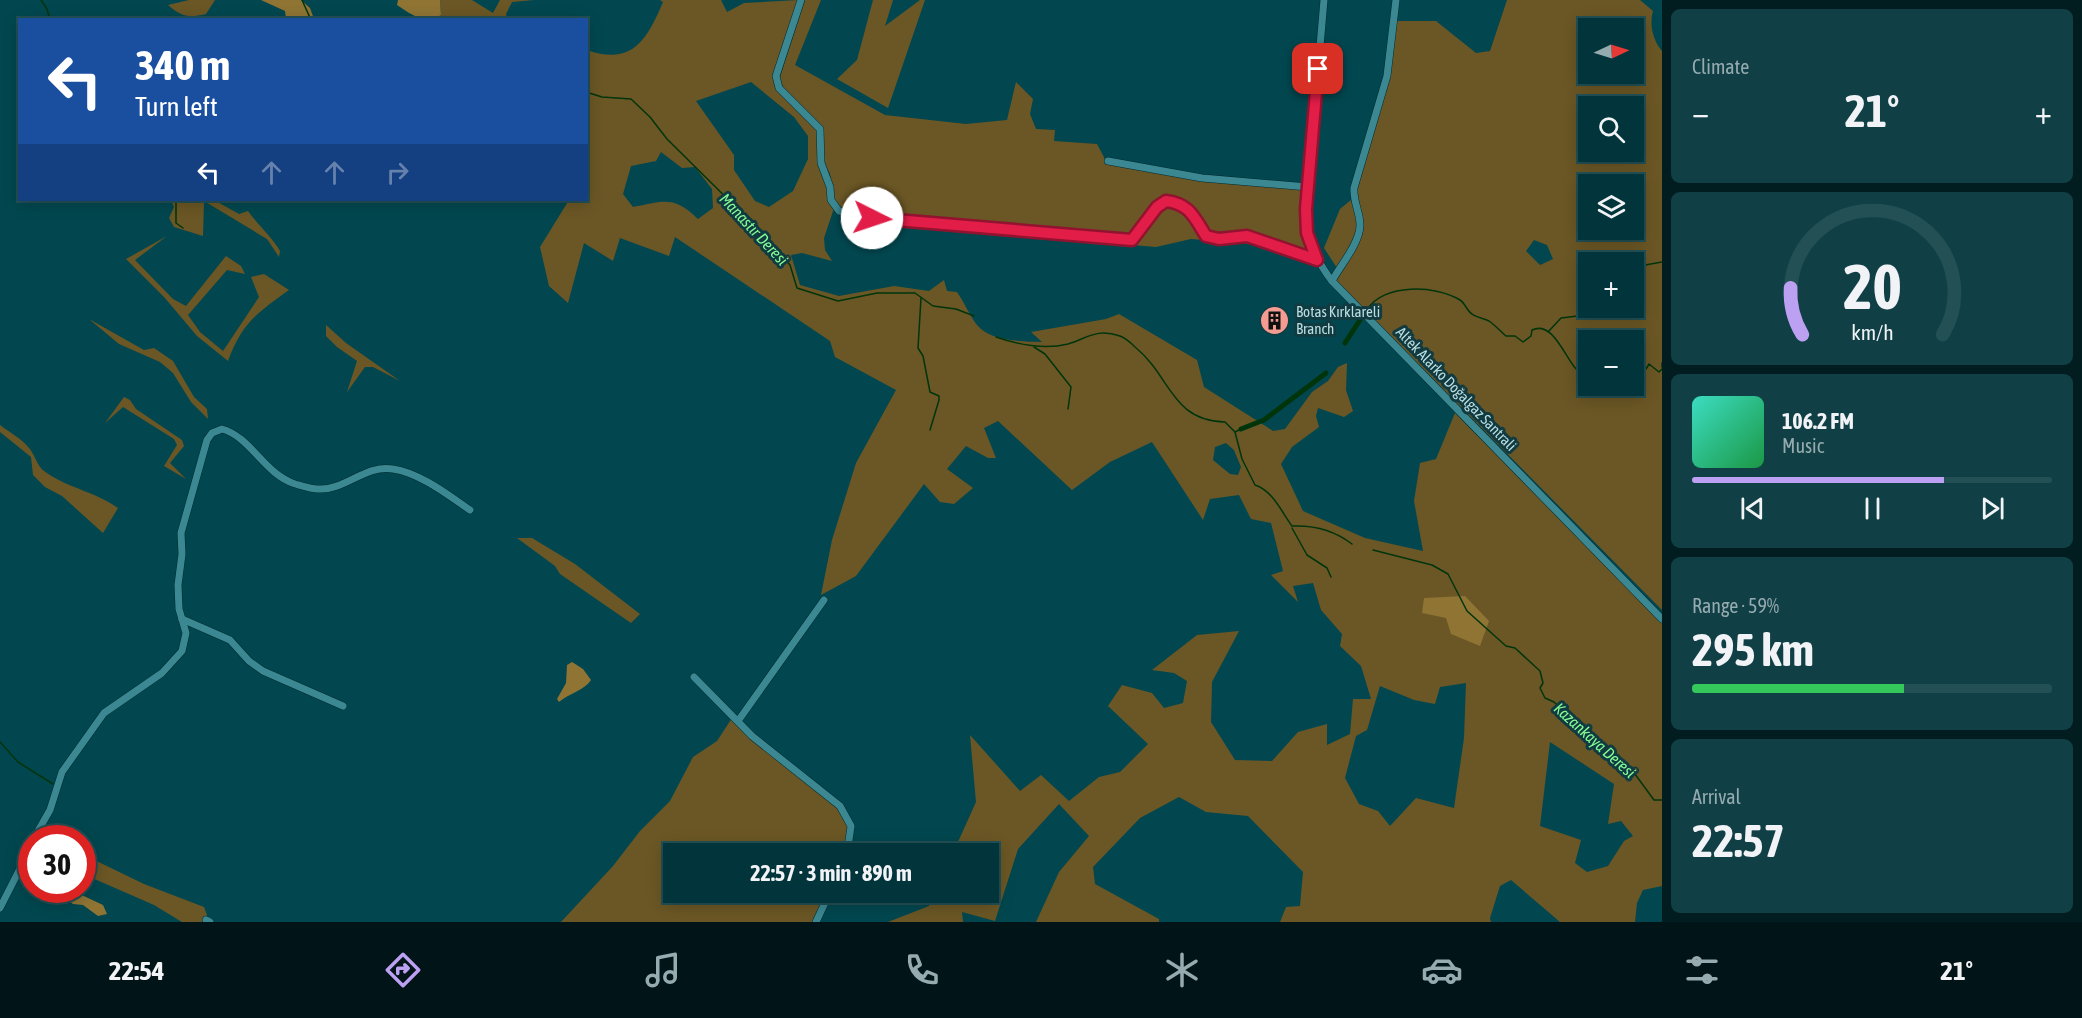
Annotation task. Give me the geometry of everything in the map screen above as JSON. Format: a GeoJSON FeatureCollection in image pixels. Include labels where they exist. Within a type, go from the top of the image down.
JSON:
{"type":"FeatureCollection","features":[{"type":"Feature","properties":{"kind":"street"},"geometry":{"type":"LineString","coordinates":[[801,0],[776,76],[779,88],[820,129],[821,163],[830,187],[831,200],[839,211],[872,218],[1132,240],[1157,207],[1166,201],[1180,203],[1191,210],[1206,236],[1219,239],[1247,236],[1317,260]]}},
{"type":"Feature","properties":{"kind":"street","name":"Altek Alarko Doğalgaz Santrali"},"geometry":{"type":"LineString","coordinates":[[1324,0],[1308,187],[1307,233],[1317,260],[1332,281],[1662,619]]}},
{"type":"Feature","properties":{"kind":"street"},"geometry":{"type":"LineString","coordinates":[[1332,281],[1359,234],[1360,223],[1353,200],[1354,188],[1387,76],[1396,0]]}},
{"type":"Feature","properties":{"kind":"street"},"geometry":{"type":"LineString","coordinates":[[1108,161],[1202,178],[1308,187]]}},
{"type":"Feature","properties":{"kind":"street"},"geometry":{"type":"LineString","coordinates":[[41,825],[50,810],[62,772],[104,713],[162,673],[182,651],[186,633],[178,585],[182,554],[181,533],[207,440],[217,429],[233,433],[274,473],[293,483],[318,490],[371,471],[394,469],[415,477],[470,510]]}},
{"type":"Feature","properties":{"kind":"street"},"geometry":{"type":"LineString","coordinates":[[738,721],[824,600]]}},
{"type":"Feature","properties":{"kind":"street"},"geometry":{"type":"LineString","coordinates":[[182,619],[230,640],[249,661],[263,671],[343,706]]}},
{"type":"Feature","properties":{"kind":"street"},"geometry":{"type":"LineString","coordinates":[[694,676],[752,736],[840,806],[851,826],[849,843]]}},
{"type":"Feature","properties":{"kind":"street"},"geometry":{"type":"LineString","coordinates":[[0,908],[18,873]]}},
{"type":"Feature","properties":{"kind":"street"},"geometry":{"type":"LineString","coordinates":[[816,922],[825,903]]}},
{"type":"Feature","properties":{"kind":"shaded area"},"geometry":{"type":"Polygon","coordinates":[[[189,0],[215,0],[206,14],[195,16],[186,16],[168,5],[189,0]]]}},
{"type":"Feature","properties":{"kind":"shaded area"},"geometry":{"type":"Polygon","coordinates":[[[261,0],[301,0],[310,8],[314,18],[286,18],[285,11],[261,0]]]}},
{"type":"Feature","properties":{"kind":"shaded area"},"geometry":{"type":"Polygon","coordinates":[[[398,0],[440,0],[441,15],[435,18],[418,18],[397,5],[398,0]]]}},
{"type":"Feature","properties":{"kind":"shaded area"},"geometry":{"type":"Polygon","coordinates":[[[440,0],[472,0],[493,13],[500,0],[534,0],[512,2],[506,14],[507,18],[437,18],[441,15],[440,0]]]}},
{"type":"Feature","properties":{"kind":"shaded area"},"geometry":{"type":"Polygon","coordinates":[[[660,0],[721,0],[727,12],[744,3],[798,0],[775,83],[818,130],[834,208],[824,238],[825,250],[832,261],[802,253],[791,255],[800,285],[839,296],[894,286],[929,291],[944,280],[947,291],[957,292],[974,321],[983,331],[998,338],[1016,341],[1042,342],[1031,332],[1106,319],[1119,314],[1197,360],[1204,387],[1273,431],[1285,429],[1312,392],[1328,381],[1338,367],[1347,363],[1346,390],[1353,411],[1344,417],[1318,408],[1316,416],[1319,427],[1292,447],[1281,464],[1303,511],[1365,538],[1423,551],[1414,501],[1420,463],[1436,459],[1455,413],[1662,623],[1662,886],[1643,890],[1637,903],[1635,922],[1560,922],[1511,880],[1500,886],[1490,918],[1491,922],[1280,922],[1286,907],[1300,906],[1303,872],[1248,816],[1206,812],[1179,797],[1140,818],[1093,867],[1095,884],[1159,919],[1159,922],[1036,922],[1059,872],[1089,836],[1059,804],[1018,849],[995,921],[962,912],[963,922],[888,922],[929,906],[930,903],[999,903],[999,843],[958,843],[976,802],[970,735],[1020,791],[1041,775],[1069,801],[1099,777],[1120,772],[1148,744],[1108,706],[1122,685],[1152,693],[1164,708],[1183,703],[1187,681],[1174,673],[1152,670],[1197,635],[1239,631],[1212,682],[1211,722],[1235,760],[1272,761],[1298,732],[1327,724],[1327,745],[1350,734],[1353,699],[1371,699],[1361,666],[1340,646],[1342,634],[1321,610],[1313,583],[1293,586],[1298,602],[1271,575],[1283,571],[1271,523],[1251,519],[1239,495],[1210,499],[1203,520],[1152,442],[1110,462],[1072,490],[998,421],[984,428],[996,458],[988,458],[966,446],[947,469],[973,488],[954,504],[940,502],[924,484],[856,576],[821,595],[832,540],[856,463],[896,390],[835,357],[830,341],[675,237],[669,256],[620,238],[613,261],[584,243],[568,303],[549,286],[540,247],[568,201],[588,201],[588,50],[616,55],[627,52],[644,38],[663,2],[660,0]],[[751,82],[696,101],[734,155],[734,170],[755,201],[769,207],[793,191],[808,159],[808,136],[794,117],[751,82]],[[661,152],[656,161],[631,166],[623,194],[633,207],[660,202],[675,203],[690,211],[698,219],[713,208],[712,189],[695,167],[682,168],[661,152]],[[1226,443],[1215,447],[1213,460],[1230,474],[1238,475],[1241,467],[1234,450],[1226,443]],[[1466,683],[1440,687],[1435,704],[1414,700],[1380,686],[1367,730],[1356,736],[1345,778],[1359,804],[1378,811],[1390,826],[1416,798],[1454,808],[1464,738],[1466,683]],[[1550,742],[1540,826],[1581,840],[1575,863],[1587,872],[1608,866],[1624,841],[1633,836],[1621,821],[1608,824],[1614,784],[1550,742]]]}},
{"type":"Feature","properties":{"kind":"shaded area"},"geometry":{"type":"Polygon","coordinates":[[[805,0],[821,0],[795,65],[885,115],[966,124],[1007,120],[1016,82],[1033,99],[1030,114],[1036,129],[1055,130],[1054,141],[1097,144],[1107,163],[1167,175],[1305,189],[1303,235],[1312,261],[1294,253],[1243,243],[1191,239],[1156,247],[1051,238],[1051,232],[874,216],[843,210],[833,199],[830,174],[823,161],[822,128],[783,88],[780,77],[805,0]]]}},
{"type":"Feature","properties":{"kind":"shaded area"},"geometry":{"type":"Polygon","coordinates":[[[873,0],[893,0],[885,26],[920,0],[925,0],[888,108],[837,79],[857,60],[873,0]]]}},
{"type":"Feature","properties":{"kind":"shaded area"},"geometry":{"type":"Polygon","coordinates":[[[1507,0],[1640,0],[1653,11],[1651,22],[1653,32],[1662,51],[1662,610],[1335,280],[1361,235],[1356,185],[1390,78],[1396,21],[1436,21],[1476,53],[1490,51],[1507,0]],[[1534,240],[1526,251],[1540,265],[1553,259],[1547,245],[1534,240]]]}},
{"type":"Feature","properties":{"kind":"shaded area"},"geometry":{"type":"Polygon","coordinates":[[[1351,200],[1358,223],[1356,234],[1337,268],[1324,248],[1340,209],[1351,200]]]}},
{"type":"Feature","properties":{"kind":"shaded area"},"geometry":{"type":"Polygon","coordinates":[[[171,201],[204,201],[203,236],[174,227],[169,218],[174,207],[171,201]]]}},
{"type":"Feature","properties":{"kind":"shaded area"},"geometry":{"type":"Polygon","coordinates":[[[204,201],[216,201],[239,214],[248,211],[280,251],[279,257],[267,239],[204,201]]]}},
{"type":"Feature","properties":{"kind":"shaded area"},"geometry":{"type":"Polygon","coordinates":[[[167,236],[135,260],[173,299],[186,306],[226,256],[241,266],[245,274],[227,270],[188,315],[200,332],[223,351],[259,297],[251,277],[264,274],[289,290],[268,305],[245,328],[228,361],[197,336],[164,297],[126,259],[167,236]]]}},
{"type":"Feature","properties":{"kind":"shaded area"},"geometry":{"type":"Polygon","coordinates":[[[89,319],[144,350],[154,348],[173,361],[194,397],[207,409],[208,419],[191,402],[173,373],[160,362],[119,344],[89,319]]]}},
{"type":"Feature","properties":{"kind":"shaded area"},"geometry":{"type":"Polygon","coordinates":[[[326,325],[346,343],[400,381],[373,367],[365,367],[347,392],[357,361],[326,336],[326,325]]]}},
{"type":"Feature","properties":{"kind":"shaded area"},"geometry":{"type":"Polygon","coordinates":[[[124,397],[130,400],[136,409],[182,440],[184,446],[170,463],[186,479],[164,466],[177,445],[174,439],[123,407],[105,423],[124,397]]]}},
{"type":"Feature","properties":{"kind":"shaded area"},"geometry":{"type":"Polygon","coordinates":[[[0,425],[26,445],[44,471],[118,508],[103,533],[62,496],[45,487],[33,475],[31,457],[0,432],[0,425]]]}},
{"type":"Feature","properties":{"kind":"shaded area"},"geometry":{"type":"Polygon","coordinates":[[[517,538],[532,538],[575,564],[640,614],[631,623],[560,574],[555,566],[517,538]]]}},
{"type":"Feature","properties":{"kind":"shaded area"},"geometry":{"type":"Polygon","coordinates":[[[1465,596],[1489,621],[1480,646],[1451,634],[1446,618],[1422,613],[1424,598],[1465,596]]]}},
{"type":"Feature","properties":{"kind":"shaded area"},"geometry":{"type":"Polygon","coordinates":[[[572,662],[583,669],[591,680],[585,687],[559,702],[557,699],[566,683],[567,665],[572,662]]]}},
{"type":"Feature","properties":{"kind":"shaded area"},"geometry":{"type":"Polygon","coordinates":[[[732,718],[837,807],[848,827],[846,843],[663,843],[663,903],[821,903],[812,922],[561,922],[613,866],[640,831],[670,801],[693,757],[717,741],[732,718]]]}},
{"type":"Feature","properties":{"kind":"shaded area"},"geometry":{"type":"Polygon","coordinates":[[[96,861],[144,884],[204,907],[207,915],[202,922],[182,922],[154,905],[96,880],[96,861]]]}},
{"type":"Feature","properties":{"kind":"shaded area"},"geometry":{"type":"Polygon","coordinates":[[[96,902],[103,905],[107,914],[98,916],[83,905],[73,904],[96,902]]]}},
{"type":"Feature","properties":{"kind":"waterway"},"geometry":{"type":"LineString","coordinates":[[41,0],[49,18]]}},
{"type":"Feature","properties":{"kind":"waterway","name":"Manastır Deresi"},"geometry":{"type":"LineString","coordinates":[[302,0],[310,18]]}},
{"type":"Feature","properties":{"kind":"waterway","name":"Manastır Deresi"},"geometry":{"type":"LineString","coordinates":[[588,93],[602,97],[631,99],[650,117],[667,139],[766,237],[790,265],[797,288],[838,301],[877,293],[915,293],[933,306],[956,309],[974,316]]}},
{"type":"Feature","properties":{"kind":"waterway"},"geometry":{"type":"LineString","coordinates":[[176,201],[176,223],[183,228]]}},
{"type":"Feature","properties":{"kind":"waterway"},"geometry":{"type":"LineString","coordinates":[[1644,265],[1662,262]]}},
{"type":"Feature","properties":{"kind":"waterway"},"geometry":{"type":"LineString","coordinates":[[1367,310],[1375,301],[1397,291],[1410,289],[1438,291],[1460,300],[1470,313],[1489,321],[1506,336],[1515,336],[1523,342],[1531,336],[1532,330],[1539,328],[1546,330],[1558,342],[1578,370]]}},
{"type":"Feature","properties":{"kind":"waterway"},"geometry":{"type":"LineString","coordinates":[[921,298],[918,348],[923,356],[930,392],[939,396],[930,430]]}},
{"type":"Feature","properties":{"kind":"waterway"},"geometry":{"type":"LineString","coordinates":[[1548,332],[1561,318],[1578,316]]}},
{"type":"Feature","properties":{"kind":"waterway"},"geometry":{"type":"LineString","coordinates":[[1345,343],[1360,320]]}},
{"type":"Feature","properties":{"kind":"waterway"},"geometry":{"type":"LineString","coordinates":[[996,337],[1041,347],[1068,344],[1098,333],[1124,338],[1147,359],[1182,405],[1193,414],[1207,420],[1225,422],[1235,432],[1242,459],[1255,485],[1272,497],[1292,526],[1324,529],[1352,544]]}},
{"type":"Feature","properties":{"kind":"waterway"},"geometry":{"type":"LineString","coordinates":[[1034,347],[1045,354],[1071,387],[1068,409]]}},
{"type":"Feature","properties":{"kind":"waterway"},"geometry":{"type":"LineString","coordinates":[[1644,369],[1649,364],[1659,372],[1662,369]]}},
{"type":"Feature","properties":{"kind":"waterway"},"geometry":{"type":"LineString","coordinates":[[1241,429],[1264,420],[1326,373]]}},
{"type":"Feature","properties":{"kind":"waterway"},"geometry":{"type":"LineString","coordinates":[[1235,432],[1241,429]]}},
{"type":"Feature","properties":{"kind":"waterway"},"geometry":{"type":"LineString","coordinates":[[1292,528],[1307,555],[1327,568],[1331,577]]}},
{"type":"Feature","properties":{"kind":"waterway","name":"Kazankaya Deresi"},"geometry":{"type":"LineString","coordinates":[[1373,550],[1432,565],[1448,574],[1467,611],[1506,646],[1515,648],[1540,671],[1543,683],[1540,688],[1545,698],[1554,702],[1587,734],[1632,770],[1654,800],[1662,800]]}},
{"type":"Feature","properties":{"kind":"waterway"},"geometry":{"type":"LineString","coordinates":[[0,742],[18,762],[53,784]]}},
{"type":"Feature","properties":{"kind":"place","name":"Botas Kırklareli Branch"},"geometry":{"type":"Point","coordinates":[1275,321]}},
{"type":"Feature","properties":{"kind":"route"},"geometry":{"type":"LineString","coordinates":[[872,218],[1132,240],[1144,228],[1157,207],[1166,201],[1180,203],[1191,210],[1206,236],[1219,239],[1247,236],[1317,260],[1307,233],[1306,209],[1318,69]]}}]}
